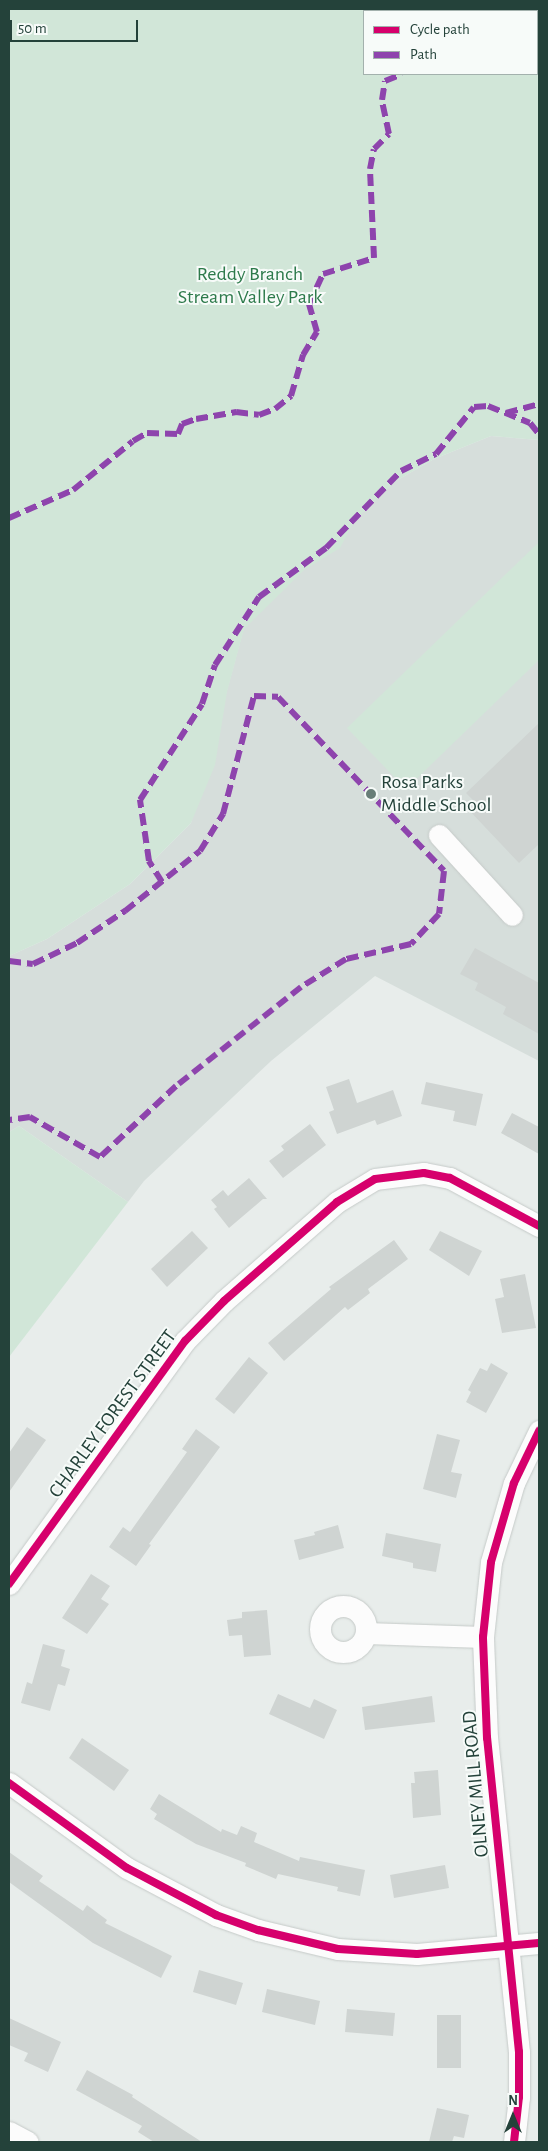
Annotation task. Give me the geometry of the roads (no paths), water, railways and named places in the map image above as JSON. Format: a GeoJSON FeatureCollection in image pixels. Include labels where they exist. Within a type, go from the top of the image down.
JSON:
{"type":"FeatureCollection","features":[{"type":"Feature","properties":{"kind":"street"},"geometry":{"type":"LineString","coordinates":[[438,835],[512,914]]}},
{"type":"Feature","properties":{"kind":"street","name":"CHARLEY FOREST STREET"},"geometry":{"type":"LineString","coordinates":[[9,1584],[186,1341],[224,1301],[336,1202],[375,1179],[424,1173],[450,1178],[539,1226]]}},
{"type":"Feature","properties":{"kind":"street","name":"OLNEY MILL ROAD"},"geometry":{"type":"LineString","coordinates":[[514,2142],[519,2097],[519,2052],[487,1738],[483,1637],[491,1562],[514,1483],[539,1431]]}},
{"type":"Feature","properties":{"kind":"street"},"geometry":{"type":"LineString","coordinates":[[366,1633],[483,1637]]}},
{"type":"Feature","properties":{"kind":"street"},"geometry":{"type":"LineString","coordinates":[[9,1783],[127,1868],[216,1915],[258,1930],[338,1949],[407,1953],[539,1943]]}},
{"type":"Feature","properties":{"kind":"street"},"geometry":{"type":"LineString","coordinates":[[9,2132],[28,2142]]}},
{"type":"Feature","properties":{"kind":"place","name":"Rosa Parks Middle School"},"geometry":{"type":"Point","coordinates":[371,794]}},
{"type":"Feature","properties":{"kind":"park label","name":"Reddy Branch Stream Valley Park"},"geometry":{"type":"Point","coordinates":[250,286]}}]}
